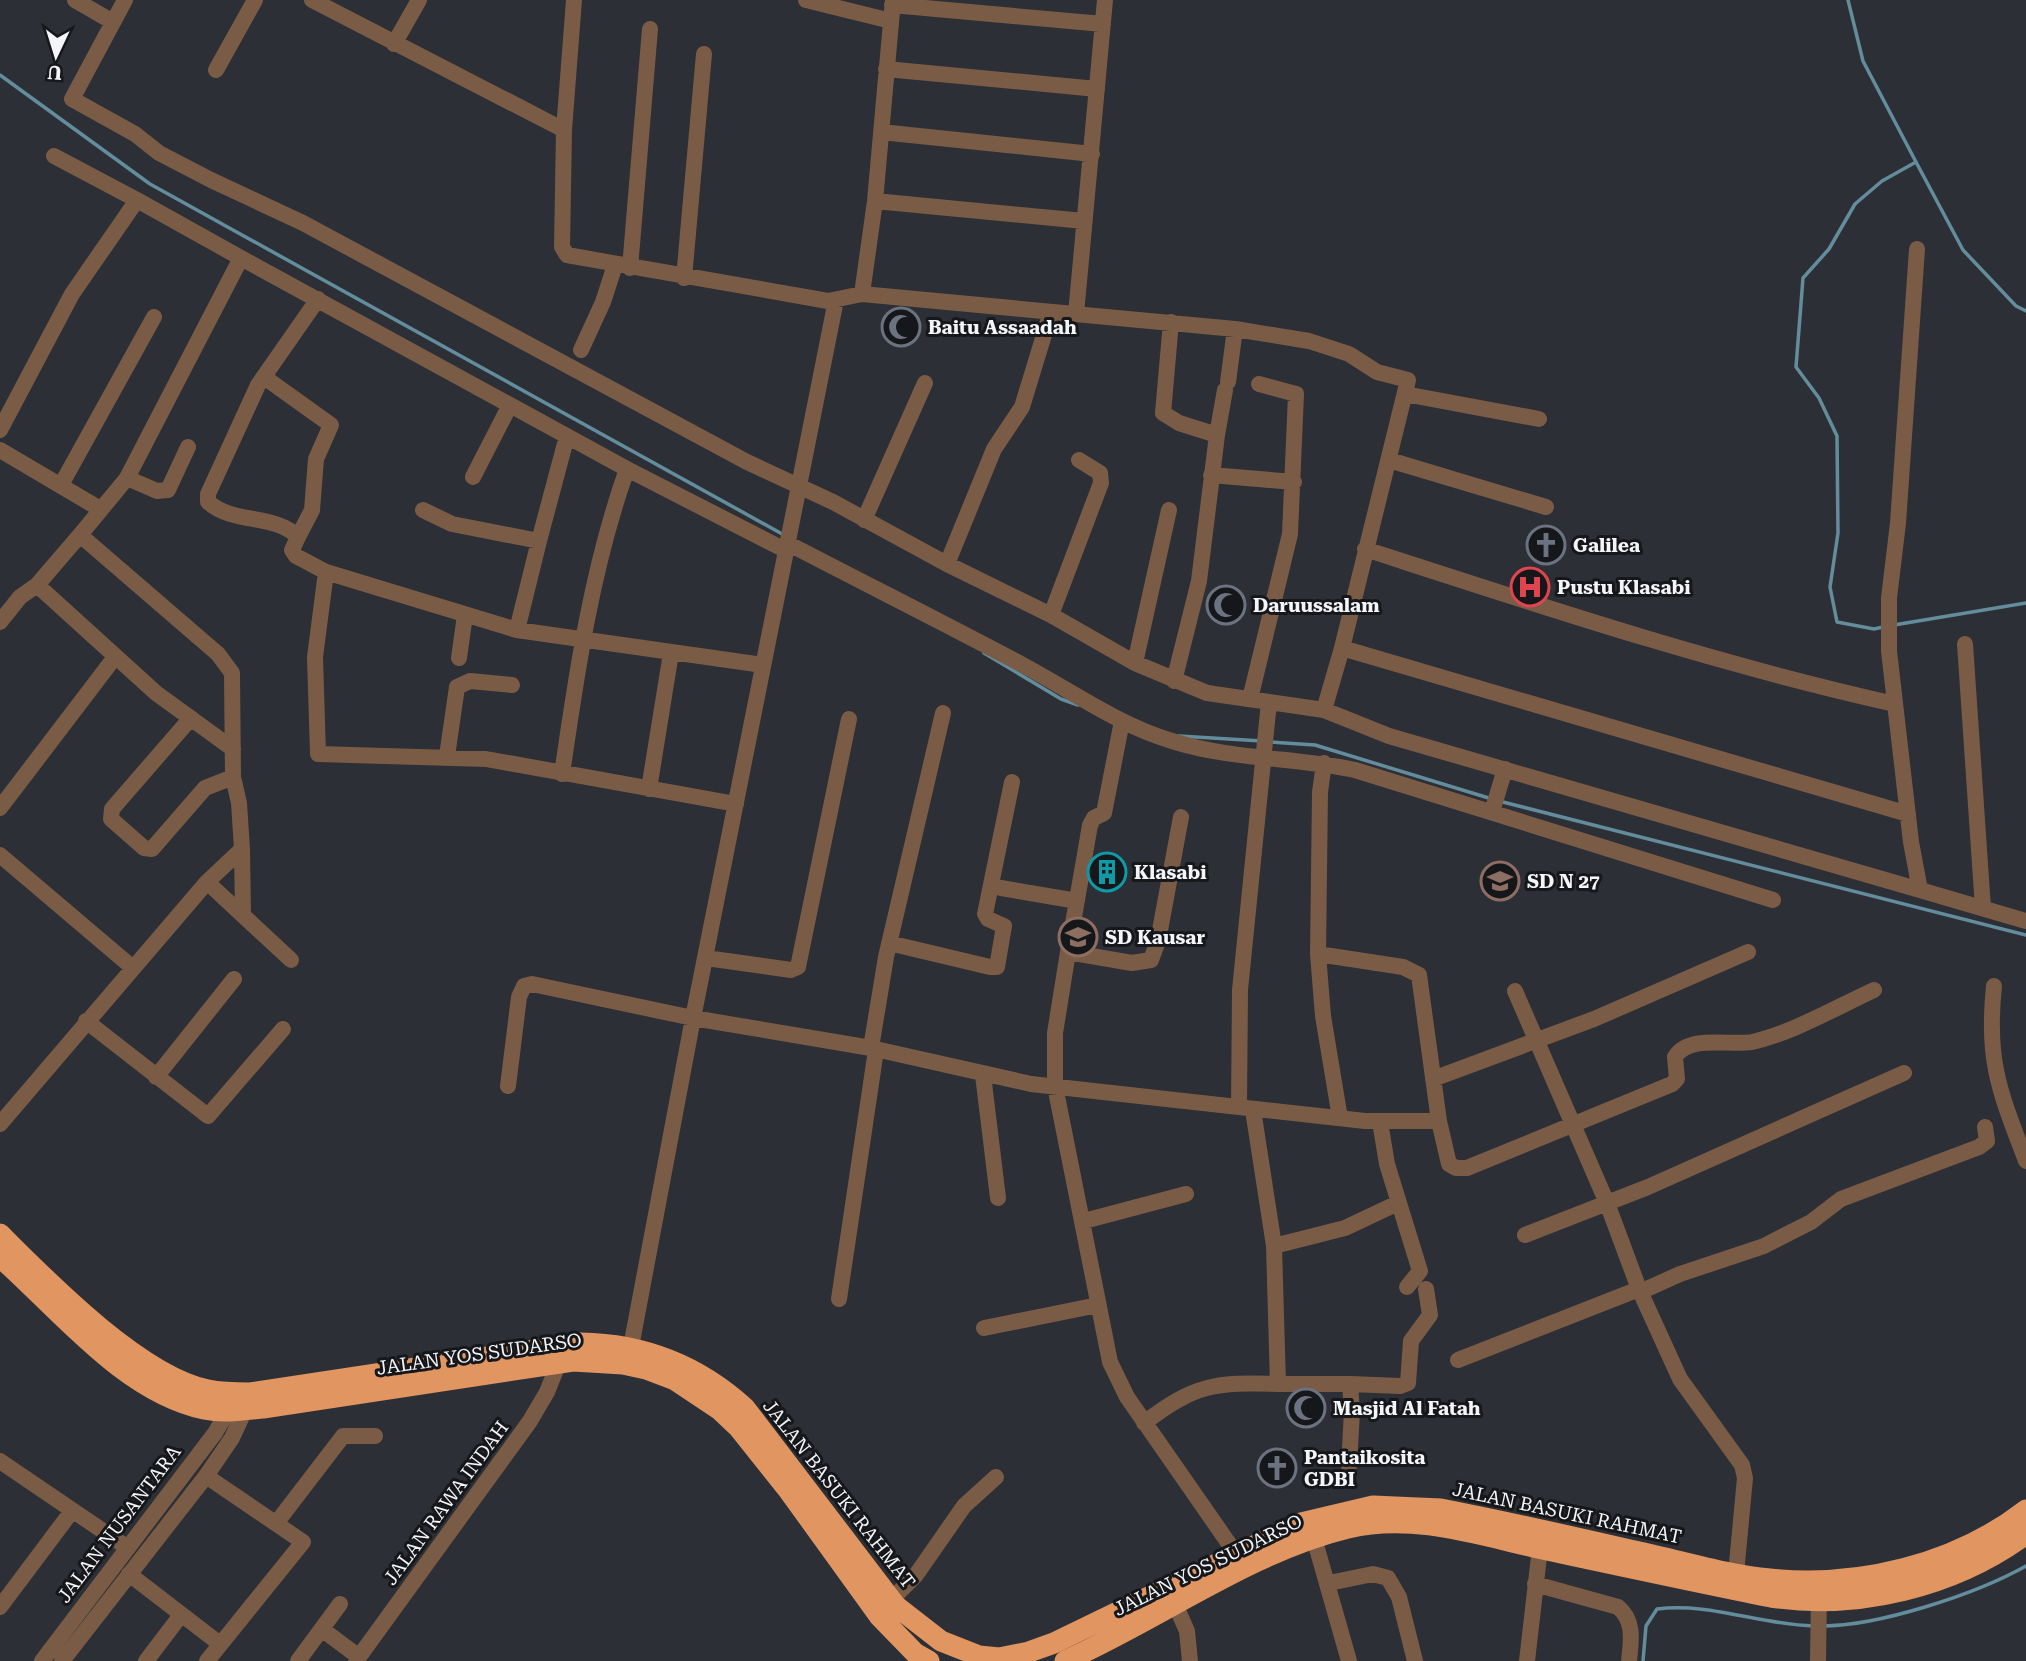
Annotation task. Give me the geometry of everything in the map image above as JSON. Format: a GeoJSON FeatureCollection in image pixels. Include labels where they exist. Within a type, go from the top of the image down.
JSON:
{"type":"FeatureCollection","features":[{"type":"Feature","properties":{"kind":"highway","name":"JALAN BASUKI RAHMAT"},"geometry":{"type":"LineString","coordinates":[[0,1234],[107,1332],[160,1371],[207,1390],[263,1391],[560,1345],[607,1343],[631,1347],[691,1369],[721,1388],[745,1408],[767,1433],[891,1600],[956,1650],[999,1658],[1029,1653],[1241,1562],[1301,1523],[1329,1514],[1394,1505],[1441,1509],[1510,1522],[1736,1574],[1819,1600],[1866,1576],[1929,1561],[1980,1540],[2026,1510]]}},
{"type":"Feature","properties":{"kind":"highway","name":"JALAN YOS SUDARSO"},"geometry":{"type":"LineString","coordinates":[[0,1258],[124,1370],[150,1388],[202,1409],[236,1411],[559,1362],[623,1364],[675,1380],[701,1394],[738,1427],[880,1617],[915,1653],[929,1661]]}},
{"type":"Feature","properties":{"kind":"highway","name":"JALAN YOS SUDARSO"},"geometry":{"type":"LineString","coordinates":[[1065,1661],[1175,1604],[1241,1562],[1368,1524],[1391,1522],[1458,1529],[1771,1597],[1819,1600],[1858,1599],[1918,1586],[1990,1559],[2026,1534]]}},
{"type":"Feature","properties":{"kind":"street"},"geometry":{"type":"LineString","coordinates":[[75,0],[113,22]]}},
{"type":"Feature","properties":{"kind":"street"},"geometry":{"type":"LineString","coordinates":[[125,0],[72,99],[200,175],[303,223],[799,492],[833,502],[947,564],[1051,615],[1135,663],[1207,694],[1250,699],[1269,706],[1324,710],[1389,736],[1504,774],[2026,921]]}},
{"type":"Feature","properties":{"kind":"street"},"geometry":{"type":"LineString","coordinates":[[216,70],[255,0]]}},
{"type":"Feature","properties":{"kind":"street"},"geometry":{"type":"LineString","coordinates":[[312,0],[564,130]]}},
{"type":"Feature","properties":{"kind":"street"},"geometry":{"type":"LineString","coordinates":[[394,44],[419,0]]}},
{"type":"Feature","properties":{"kind":"street"},"geometry":{"type":"LineString","coordinates":[[574,0],[564,130],[562,247],[572,257],[684,278],[836,300],[862,294],[1235,329],[1309,341],[1342,351],[1377,372],[1408,380],[1342,648],[1324,710]]}},
{"type":"Feature","properties":{"kind":"street"},"geometry":{"type":"LineString","coordinates":[[806,0],[1103,24]]}},
{"type":"Feature","properties":{"kind":"street"},"geometry":{"type":"LineString","coordinates":[[1076,314],[1105,0]]}},
{"type":"Feature","properties":{"kind":"street"},"geometry":{"type":"LineString","coordinates":[[862,294],[875,201],[892,9]]}},
{"type":"Feature","properties":{"kind":"street"},"geometry":{"type":"LineString","coordinates":[[581,350],[622,266],[650,29]]}},
{"type":"Feature","properties":{"kind":"street"},"geometry":{"type":"LineString","coordinates":[[684,278],[704,54]]}},
{"type":"Feature","properties":{"kind":"street"},"geometry":{"type":"LineString","coordinates":[[886,69],[1097,89]]}},
{"type":"Feature","properties":{"kind":"street"},"geometry":{"type":"LineString","coordinates":[[881,132],[1092,154]]}},
{"type":"Feature","properties":{"kind":"street"},"geometry":{"type":"LineString","coordinates":[[54,156],[627,469],[741,525],[789,545],[1021,664],[1122,721],[1170,741],[1208,751],[1265,752],[1324,763],[1494,807],[1773,900]]}},
{"type":"Feature","properties":{"kind":"street"},"geometry":{"type":"LineString","coordinates":[[0,430],[72,294],[137,200]]}},
{"type":"Feature","properties":{"kind":"street"},"geometry":{"type":"LineString","coordinates":[[875,201],[1084,221]]}},
{"type":"Feature","properties":{"kind":"street"},"geometry":{"type":"LineString","coordinates":[[1917,249],[1898,523],[1889,580],[1889,651],[1908,814],[1920,890]]}},
{"type":"Feature","properties":{"kind":"street"},"geometry":{"type":"LineString","coordinates":[[0,622],[14,604],[37,585],[127,478],[242,258]]}},
{"type":"Feature","properties":{"kind":"street"},"geometry":{"type":"LineString","coordinates":[[298,537],[288,527],[236,516],[208,502],[209,490],[264,377],[318,299]]}},
{"type":"Feature","properties":{"kind":"street"},"geometry":{"type":"LineString","coordinates":[[631,1347],[693,1018],[836,300]]}},
{"type":"Feature","properties":{"kind":"street"},"geometry":{"type":"LineString","coordinates":[[947,564],[994,449],[1022,407],[1051,312]]}},
{"type":"Feature","properties":{"kind":"street"},"geometry":{"type":"LineString","coordinates":[[61,485],[154,317]]}},
{"type":"Feature","properties":{"kind":"street"},"geometry":{"type":"LineString","coordinates":[[1171,322],[1163,413],[1179,423],[1217,435]]}},
{"type":"Feature","properties":{"kind":"street"},"geometry":{"type":"LineString","coordinates":[[1174,681],[1199,581],[1211,475],[1235,329]]}},
{"type":"Feature","properties":{"kind":"street"},"geometry":{"type":"LineString","coordinates":[[264,377],[331,425],[316,459],[312,510],[298,537],[293,554],[326,572],[517,630],[763,665]]}},
{"type":"Feature","properties":{"kind":"street"},"geometry":{"type":"LineString","coordinates":[[864,520],[925,383]]}},
{"type":"Feature","properties":{"kind":"street"},"geometry":{"type":"LineString","coordinates":[[1250,699],[1286,555],[1294,482],[1296,394],[1293,391],[1259,384]]}},
{"type":"Feature","properties":{"kind":"street"},"geometry":{"type":"LineString","coordinates":[[1405,394],[1539,419]]}},
{"type":"Feature","properties":{"kind":"street"},"geometry":{"type":"LineString","coordinates":[[473,477],[510,405]]}},
{"type":"Feature","properties":{"kind":"street"},"geometry":{"type":"LineString","coordinates":[[517,630],[567,436]]}},
{"type":"Feature","properties":{"kind":"street"},"geometry":{"type":"LineString","coordinates":[[127,478],[157,491],[168,490],[188,447]]}},
{"type":"Feature","properties":{"kind":"street"},"geometry":{"type":"LineString","coordinates":[[0,450],[100,509]]}},
{"type":"Feature","properties":{"kind":"street"},"geometry":{"type":"LineString","coordinates":[[1051,615],[1101,483],[1100,474],[1079,460]]}},
{"type":"Feature","properties":{"kind":"street"},"geometry":{"type":"LineString","coordinates":[[1389,460],[1546,507]]}},
{"type":"Feature","properties":{"kind":"street"},"geometry":{"type":"LineString","coordinates":[[562,774],[582,641],[605,540],[627,469]]}},
{"type":"Feature","properties":{"kind":"street"},"geometry":{"type":"LineString","coordinates":[[1211,475],[1294,482]]}},
{"type":"Feature","properties":{"kind":"street"},"geometry":{"type":"LineString","coordinates":[[423,510],[452,524],[539,541]]}},
{"type":"Feature","properties":{"kind":"street"},"geometry":{"type":"LineString","coordinates":[[1135,663],[1169,510]]}},
{"type":"Feature","properties":{"kind":"street"},"geometry":{"type":"LineString","coordinates":[[79,536],[229,667],[232,673],[233,777],[239,803],[243,915]]}},
{"type":"Feature","properties":{"kind":"street"},"geometry":{"type":"LineString","coordinates":[[1365,549],[1690,653],[1796,682],[1895,704]]}},
{"type":"Feature","properties":{"kind":"street"},"geometry":{"type":"LineString","coordinates":[[326,572],[314,657],[317,754],[486,759],[736,804]]}},
{"type":"Feature","properties":{"kind":"street"},"geometry":{"type":"LineString","coordinates":[[37,585],[115,657],[233,749]]}},
{"type":"Feature","properties":{"kind":"street"},"geometry":{"type":"LineString","coordinates":[[459,658],[466,615]]}},
{"type":"Feature","properties":{"kind":"street"},"geometry":{"type":"LineString","coordinates":[[1965,644],[1983,908]]}},
{"type":"Feature","properties":{"kind":"street"},"geometry":{"type":"LineString","coordinates":[[1342,648],[1908,814]]}},
{"type":"Feature","properties":{"kind":"street"},"geometry":{"type":"LineString","coordinates":[[649,789],[671,653]]}},
{"type":"Feature","properties":{"kind":"street"},"geometry":{"type":"LineString","coordinates":[[0,808],[115,657]]}},
{"type":"Feature","properties":{"kind":"street"},"geometry":{"type":"LineString","coordinates":[[447,756],[457,687],[470,681],[512,685]]}},
{"type":"Feature","properties":{"kind":"street"},"geometry":{"type":"LineString","coordinates":[[1269,706],[1240,990],[1246,1108],[1274,1246],[1278,1384]]}},
{"type":"Feature","properties":{"kind":"street"},"geometry":{"type":"LineString","coordinates":[[839,1299],[889,943],[943,713]]}},
{"type":"Feature","properties":{"kind":"street"},"geometry":{"type":"LineString","coordinates":[[191,718],[112,809],[111,819],[144,848],[152,849],[205,788],[233,777]]}},
{"type":"Feature","properties":{"kind":"street"},"geometry":{"type":"LineString","coordinates":[[706,958],[791,970],[798,967],[849,719]]}},
{"type":"Feature","properties":{"kind":"street"},"geometry":{"type":"LineString","coordinates":[[1122,721],[1104,813],[1094,818],[1090,825],[1055,1033],[1055,1086],[1110,1362],[1117,1380],[1241,1562]]}},
{"type":"Feature","properties":{"kind":"street"},"geometry":{"type":"LineString","coordinates":[[1324,763],[1320,792],[1318,954],[1320,989],[1340,1118]]}},
{"type":"Feature","properties":{"kind":"street"},"geometry":{"type":"LineString","coordinates":[[1494,807],[1504,774]]}},
{"type":"Feature","properties":{"kind":"street"},"geometry":{"type":"LineString","coordinates":[[889,943],[997,967],[1004,926],[988,919],[985,914],[1012,782]]}},
{"type":"Feature","properties":{"kind":"street"},"geometry":{"type":"LineString","coordinates":[[1068,952],[1132,963],[1151,960],[1158,942],[1181,817]]}},
{"type":"Feature","properties":{"kind":"street"},"geometry":{"type":"LineString","coordinates":[[0,1124],[207,883],[242,849]]}},
{"type":"Feature","properties":{"kind":"street"},"geometry":{"type":"LineString","coordinates":[[0,855],[133,968]]}},
{"type":"Feature","properties":{"kind":"street"},"geometry":{"type":"LineString","coordinates":[[207,883],[291,960]]}},
{"type":"Feature","properties":{"kind":"street"},"geometry":{"type":"LineString","coordinates":[[1001,888],[1077,901]]}},
{"type":"Feature","properties":{"kind":"street"},"geometry":{"type":"LineString","coordinates":[[1433,1079],[1594,1019],[1748,952]]}},
{"type":"Feature","properties":{"kind":"street"},"geometry":{"type":"LineString","coordinates":[[1318,954],[1404,967],[1418,973],[1439,1121],[1449,1164],[1456,1168],[1468,1168],[1672,1084],[1677,1079],[1675,1057],[1686,1048],[1709,1043],[1753,1042],[1874,990]]}},
{"type":"Feature","properties":{"kind":"street"},"geometry":{"type":"LineString","coordinates":[[156,1076],[234,979]]}},
{"type":"Feature","properties":{"kind":"street"},"geometry":{"type":"LineString","coordinates":[[508,1086],[519,997],[524,986],[532,984],[693,1018],[874,1049],[983,1075],[1055,1086],[1380,1122],[1439,1121]]}},
{"type":"Feature","properties":{"kind":"street"},"geometry":{"type":"LineString","coordinates":[[1994,986],[1990,1025],[1994,1073],[2026,1161]]}},
{"type":"Feature","properties":{"kind":"street"},"geometry":{"type":"LineString","coordinates":[[1515,991],[1607,1203],[1639,1291],[1680,1379],[1742,1465],[1745,1478],[1736,1574]]}},
{"type":"Feature","properties":{"kind":"street"},"geometry":{"type":"LineString","coordinates":[[86,1021],[208,1116],[284,1028]]}},
{"type":"Feature","properties":{"kind":"street"},"geometry":{"type":"LineString","coordinates":[[1525,1235],[1607,1203],[1904,1073]]}},
{"type":"Feature","properties":{"kind":"street"},"geometry":{"type":"LineString","coordinates":[[983,1075],[998,1198]]}},
{"type":"Feature","properties":{"kind":"street"},"geometry":{"type":"LineString","coordinates":[[1380,1122],[1387,1164],[1420,1271],[1407,1287]]}},
{"type":"Feature","properties":{"kind":"street"},"geometry":{"type":"LineString","coordinates":[[1458,1360],[1680,1274],[1754,1250],[1811,1222],[1841,1199],[1979,1147],[1987,1141],[1985,1127]]}},
{"type":"Feature","properties":{"kind":"street"},"geometry":{"type":"LineString","coordinates":[[1084,1221],[1186,1194]]}},
{"type":"Feature","properties":{"kind":"street"},"geometry":{"type":"LineString","coordinates":[[1274,1246],[1345,1228],[1398,1203]]}},
{"type":"Feature","properties":{"kind":"street"},"geometry":{"type":"LineString","coordinates":[[1144,1423],[1178,1397],[1203,1387],[1227,1383],[1400,1386],[1408,1383],[1411,1341],[1430,1315],[1426,1289]]}},
{"type":"Feature","properties":{"kind":"street"},"geometry":{"type":"LineString","coordinates":[[984,1328],[1098,1305]]}},
{"type":"Feature","properties":{"kind":"street","name":"JALAN RAWA INDAH"},"geometry":{"type":"LineString","coordinates":[[357,1659],[530,1421],[547,1392],[559,1362]]}},
{"type":"Feature","properties":{"kind":"street"},"geometry":{"type":"LineString","coordinates":[[1349,1466],[1352,1411],[1350,1384]]}},
{"type":"Feature","properties":{"kind":"street"},"geometry":{"type":"LineString","coordinates":[[62,1661],[206,1476],[232,1438],[236,1411]]}},
{"type":"Feature","properties":{"kind":"street","name":"JALAN NUSANTARA"},"geometry":{"type":"LineString","coordinates":[[42,1661],[215,1433],[236,1411]]}},
{"type":"Feature","properties":{"kind":"street"},"geometry":{"type":"LineString","coordinates":[[277,1522],[343,1436],[375,1436]]}},
{"type":"Feature","properties":{"kind":"street"},"geometry":{"type":"LineString","coordinates":[[0,1461],[128,1548]]}},
{"type":"Feature","properties":{"kind":"street"},"geometry":{"type":"LineString","coordinates":[[206,1476],[301,1538],[303,1545],[207,1661]]}},
{"type":"Feature","properties":{"kind":"street"},"geometry":{"type":"LineString","coordinates":[[891,1600],[916,1575],[964,1506],[996,1477]]}},
{"type":"Feature","properties":{"kind":"street"},"geometry":{"type":"LineString","coordinates":[[0,1607],[72,1511]]}},
{"type":"Feature","properties":{"kind":"street"},"geometry":{"type":"LineString","coordinates":[[1314,1538],[1329,1583],[1349,1661]]}},
{"type":"Feature","properties":{"kind":"street"},"geometry":{"type":"LineString","coordinates":[[1527,1661],[1540,1548]]}},
{"type":"Feature","properties":{"kind":"street"},"geometry":{"type":"LineString","coordinates":[[130,1574],[220,1644]]}},
{"type":"Feature","properties":{"kind":"street"},"geometry":{"type":"LineString","coordinates":[[1329,1583],[1373,1574],[1388,1578],[1399,1598],[1415,1661]]}},
{"type":"Feature","properties":{"kind":"street"},"geometry":{"type":"LineString","coordinates":[[1535,1584],[1618,1607],[1624,1612],[1632,1633],[1629,1661]]}},
{"type":"Feature","properties":{"kind":"street"},"geometry":{"type":"LineString","coordinates":[[1818,1661],[1819,1600]]}},
{"type":"Feature","properties":{"kind":"street"},"geometry":{"type":"LineString","coordinates":[[299,1661],[340,1604]]}},
{"type":"Feature","properties":{"kind":"street"},"geometry":{"type":"LineString","coordinates":[[1175,1604],[1187,1631],[1190,1661]]}},
{"type":"Feature","properties":{"kind":"street"},"geometry":{"type":"LineString","coordinates":[[146,1661],[181,1615]]}},
{"type":"Feature","properties":{"kind":"street"},"geometry":{"type":"LineString","coordinates":[[323,1630],[357,1659]]}},
{"type":"Feature","properties":{"kind":"waterway"},"geometry":{"type":"LineString","coordinates":[[1848,0],[1863,61],[1916,162],[1882,181],[1855,204],[1829,249],[1803,278],[1796,367],[1819,398],[1837,436],[1838,533],[1830,587],[1837,622],[1874,629],[1883,627]]}},
{"type":"Feature","properties":{"kind":"waterway"},"geometry":{"type":"LineString","coordinates":[[0,75],[150,184],[784,535]]}},
{"type":"Feature","properties":{"kind":"waterway"},"geometry":{"type":"LineString","coordinates":[[1916,162],[1963,250],[2016,306],[2026,311]]}},
{"type":"Feature","properties":{"kind":"waterway"},"geometry":{"type":"LineString","coordinates":[[1894,625],[2026,603]]}},
{"type":"Feature","properties":{"kind":"waterway"},"geometry":{"type":"LineString","coordinates":[[984,653],[1061,699],[1078,705]]}},
{"type":"Feature","properties":{"kind":"waterway"},"geometry":{"type":"LineString","coordinates":[[1179,736],[1262,741]]}},
{"type":"Feature","properties":{"kind":"waterway"},"geometry":{"type":"LineString","coordinates":[[1269,742],[1315,745],[1492,799]]}},
{"type":"Feature","properties":{"kind":"waterway"},"geometry":{"type":"LineString","coordinates":[[1499,801],[2026,935]]}},
{"type":"Feature","properties":{"kind":"waterway"},"geometry":{"type":"LineString","coordinates":[[1822,1626],[1871,1621],[1927,1606],[1981,1587],[2026,1566]]}},
{"type":"Feature","properties":{"kind":"waterway"},"geometry":{"type":"LineString","coordinates":[[1643,1661],[1646,1626],[1657,1609],[1716,1611],[1814,1626]]}},
{"type":"Feature","properties":{"kind":"place","name":"Baitu Assaadah"},"geometry":{"type":"Point","coordinates":[901,327]}},
{"type":"Feature","properties":{"kind":"place","name":"Galilea"},"geometry":{"type":"Point","coordinates":[1546,545]}},
{"type":"Feature","properties":{"kind":"place","name":"Pustu Klasabi"},"geometry":{"type":"Point","coordinates":[1530,587]}},
{"type":"Feature","properties":{"kind":"place","name":"Daruussalam"},"geometry":{"type":"Point","coordinates":[1226,605]}},
{"type":"Feature","properties":{"kind":"place","name":"Klasabi"},"geometry":{"type":"Point","coordinates":[1107,872]}},
{"type":"Feature","properties":{"kind":"place","name":"SD N 27"},"geometry":{"type":"Point","coordinates":[1500,881]}},
{"type":"Feature","properties":{"kind":"place","name":"SD Kausar"},"geometry":{"type":"Point","coordinates":[1078,937]}},
{"type":"Feature","properties":{"kind":"place","name":"Masjid Al Fatah"},"geometry":{"type":"Point","coordinates":[1306,1408]}},
{"type":"Feature","properties":{"kind":"place","name":"Pantaikosita GDBI"},"geometry":{"type":"Point","coordinates":[1277,1468]}}]}
